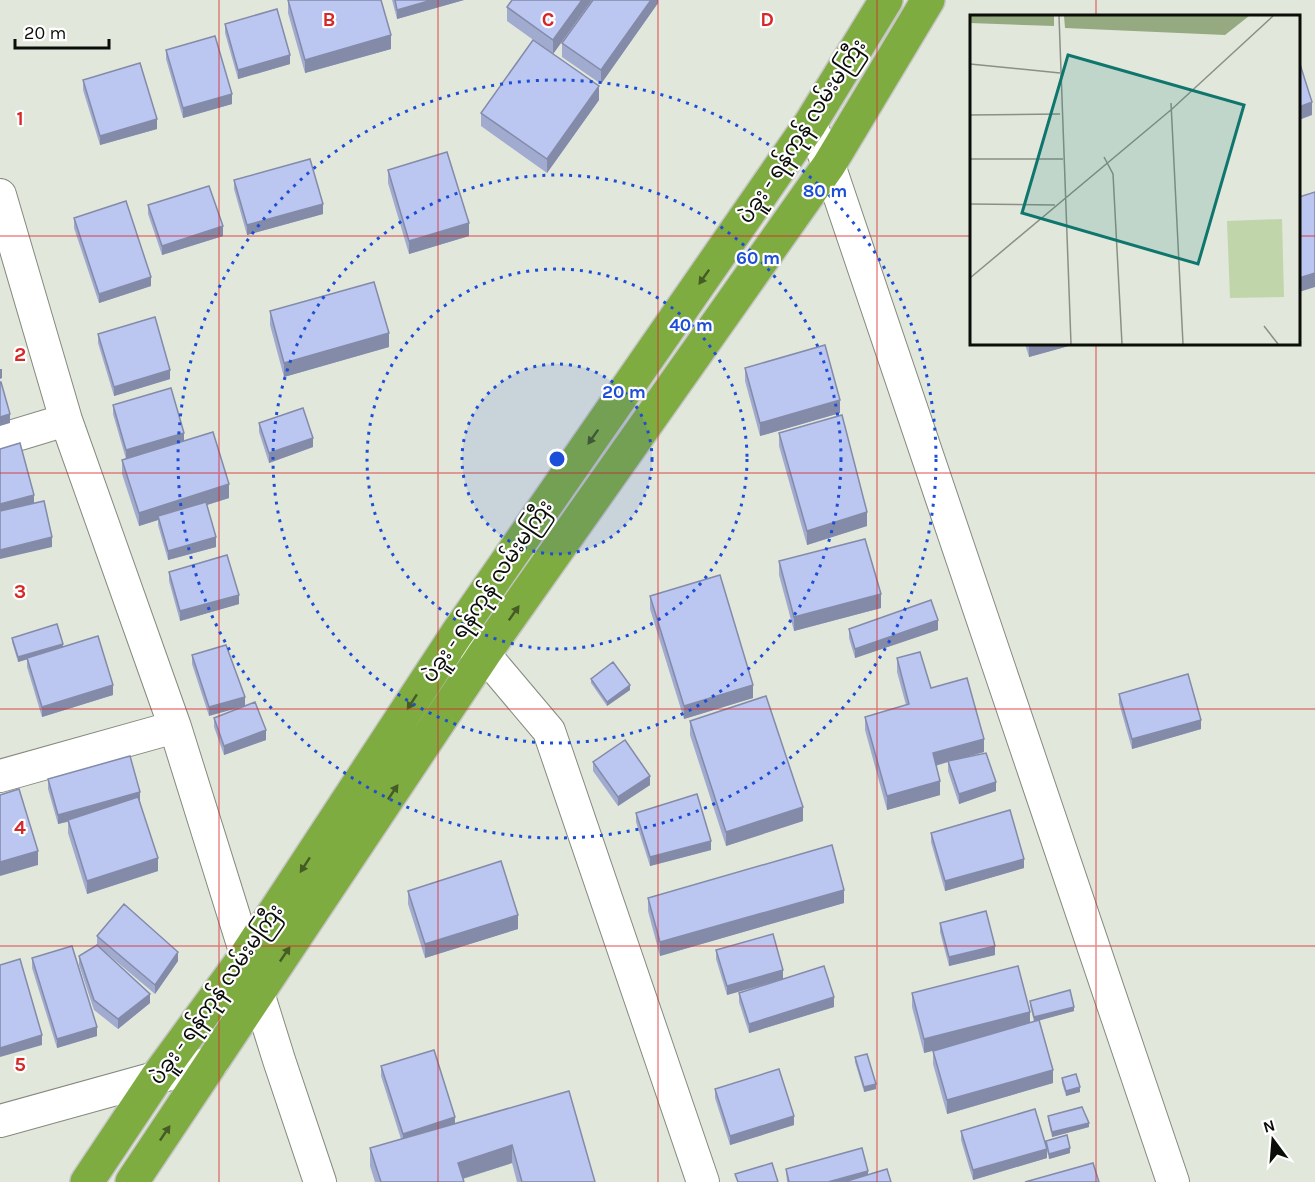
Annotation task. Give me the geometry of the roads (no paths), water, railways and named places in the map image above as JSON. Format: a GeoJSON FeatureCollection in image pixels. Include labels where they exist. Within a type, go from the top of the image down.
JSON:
{"type":"FeatureCollection","features":[{"type":"Feature","properties":{"kind":"highway","name":"ပဲခူး - ရန်ကုန် လမ်းမကြီး"},"geometry":{"type":"LineString","coordinates":[[87,1182],[157,1077],[247,954],[456,635],[810,124],[886,0]]}},
{"type":"Feature","properties":{"kind":"highway","name":"ပဲခူး - ရန်ကုန် လမ်းမကြီး"},"geometry":{"type":"LineString","coordinates":[[132,1182],[484,654],[829,165],[928,0]]}},
{"type":"Feature","properties":{"kind":"street"},"geometry":{"type":"LineString","coordinates":[[810,124],[829,165],[1173,1182]]}},
{"type":"Feature","properties":{"kind":"street"},"geometry":{"type":"LineString","coordinates":[[0,195],[66,420],[175,727],[320,1182]]}},
{"type":"Feature","properties":{"kind":"street"},"geometry":{"type":"LineString","coordinates":[[0,440],[66,420]]}},
{"type":"Feature","properties":{"kind":"street"},"geometry":{"type":"LineString","coordinates":[[456,635],[484,654],[549,731],[703,1182]]}},
{"type":"Feature","properties":{"kind":"street"},"geometry":{"type":"LineString","coordinates":[[0,776],[175,727]]}},
{"type":"Feature","properties":{"kind":"street"},"geometry":{"type":"LineString","coordinates":[[0,1121],[213,1062]]}}]}
